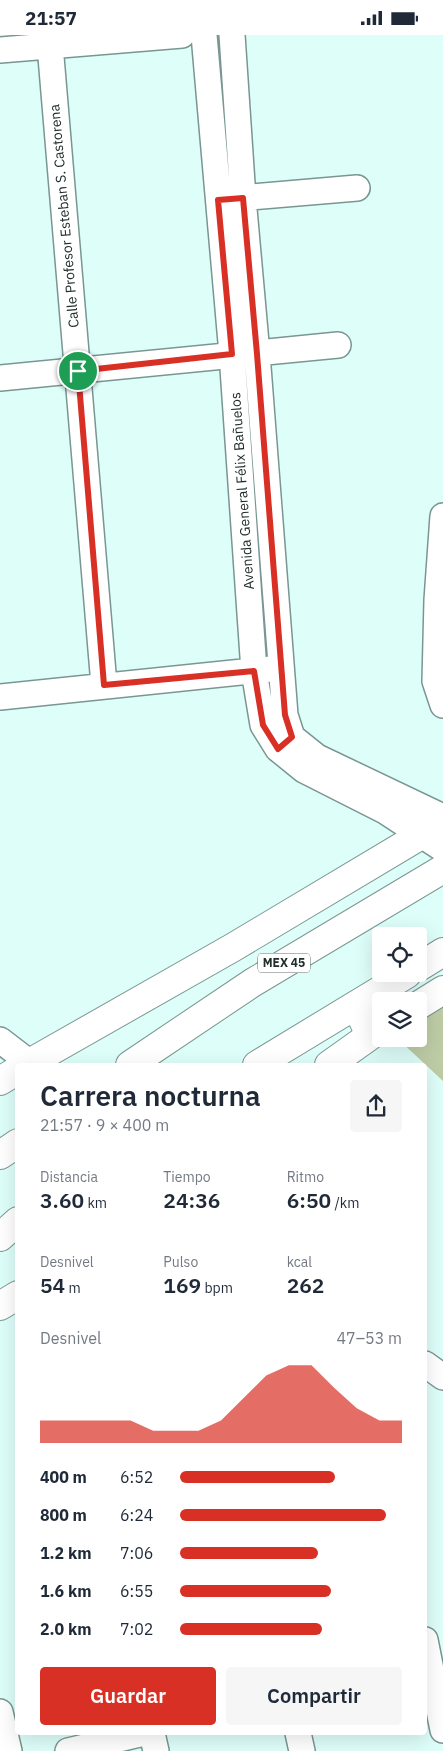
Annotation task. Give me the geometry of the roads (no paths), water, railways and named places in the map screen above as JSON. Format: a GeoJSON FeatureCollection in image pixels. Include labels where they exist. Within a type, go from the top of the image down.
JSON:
{"type":"FeatureCollection","features":[{"type":"Feature","properties":{"kind":"main road"},"geometry":{"type":"LineString","coordinates":[[29,1063],[438,830]]}},
{"type":"Feature","properties":{"kind":"main road","name":"MEX 45"},"geometry":{"type":"LineString","coordinates":[[133,1063],[252,983],[443,869]]}},
{"type":"Feature","properties":{"kind":"main road"},"geometry":{"type":"LineString","coordinates":[[427,962],[443,952]]}},
{"type":"Feature","properties":{"kind":"main road"},"geometry":{"type":"LineString","coordinates":[[260,1063],[394,982]]}},
{"type":"Feature","properties":{"kind":"main road"},"geometry":{"type":"LineString","coordinates":[[427,1000],[443,990]]}},
{"type":"Feature","properties":{"kind":"main road"},"geometry":{"type":"LineString","coordinates":[[356,1005],[372,1027]]}},
{"type":"Feature","properties":{"kind":"main road"},"geometry":{"type":"LineString","coordinates":[[332,1063],[372,1035]]}},
{"type":"Feature","properties":{"kind":"main road"},"geometry":{"type":"LineString","coordinates":[[0,1081],[15,1072]]}},
{"type":"Feature","properties":{"kind":"main road"},"geometry":{"type":"LineString","coordinates":[[0,1139],[15,1132]]}},
{"type":"Feature","properties":{"kind":"main road"},"geometry":{"type":"LineString","coordinates":[[0,1155],[15,1145]]}},
{"type":"Feature","properties":{"kind":"main road"},"geometry":{"type":"LineString","coordinates":[[0,1220],[15,1212]]}},
{"type":"Feature","properties":{"kind":"main road"},"geometry":{"type":"LineString","coordinates":[[0,1237],[15,1224]]}},
{"type":"Feature","properties":{"kind":"main road"},"geometry":{"type":"LineString","coordinates":[[0,1306],[15,1297]]}},
{"type":"Feature","properties":{"kind":"street"},"geometry":{"type":"LineString","coordinates":[[0,50],[182,35]]}},
{"type":"Feature","properties":{"kind":"street","name":"Avenida General Félix Bañuelos"},"geometry":{"type":"LineString","coordinates":[[204,35],[232,354],[254,671],[263,725],[285,743],[304,770],[385,811],[438,830]]}},
{"type":"Feature","properties":{"kind":"street","name":"Avenida General Félix Bañuelos"},"geometry":{"type":"LineString","coordinates":[[232,35],[243,198],[285,715],[285,743]]}},
{"type":"Feature","properties":{"kind":"street","name":"Calle Profesor Esteban S. Castorena"},"geometry":{"type":"LineString","coordinates":[[50,45],[104,685]]}},
{"type":"Feature","properties":{"kind":"street"},"geometry":{"type":"LineString","coordinates":[[218,200],[357,188]]}},
{"type":"Feature","properties":{"kind":"street"},"geometry":{"type":"LineString","coordinates":[[0,378],[338,345]]}},
{"type":"Feature","properties":{"kind":"street"},"geometry":{"type":"LineString","coordinates":[[443,516],[435,681],[443,705]]}},
{"type":"Feature","properties":{"kind":"street"},"geometry":{"type":"LineString","coordinates":[[0,697],[104,685],[281,669]]}},
{"type":"Feature","properties":{"kind":"street"},"geometry":{"type":"LineString","coordinates":[[0,1040],[21,1063]]}},
{"type":"Feature","properties":{"kind":"street"},"geometry":{"type":"LineString","coordinates":[[427,1365],[443,1377]]}},
{"type":"Feature","properties":{"kind":"street"},"geometry":{"type":"LineString","coordinates":[[427,1646],[433,1665],[443,1730]]}},
{"type":"Feature","properties":{"kind":"street"},"geometry":{"type":"LineString","coordinates":[[0,1712],[9,1751]]}},
{"type":"Feature","properties":{"kind":"street"},"geometry":{"type":"LineString","coordinates":[[68,1751],[136,1735]]}},
{"type":"Feature","properties":{"kind":"street"},"geometry":{"type":"LineString","coordinates":[[152,1735],[156,1751]]}},
{"type":"Feature","properties":{"kind":"street"},"geometry":{"type":"LineString","coordinates":[[298,1735],[302,1751]]}}]}
